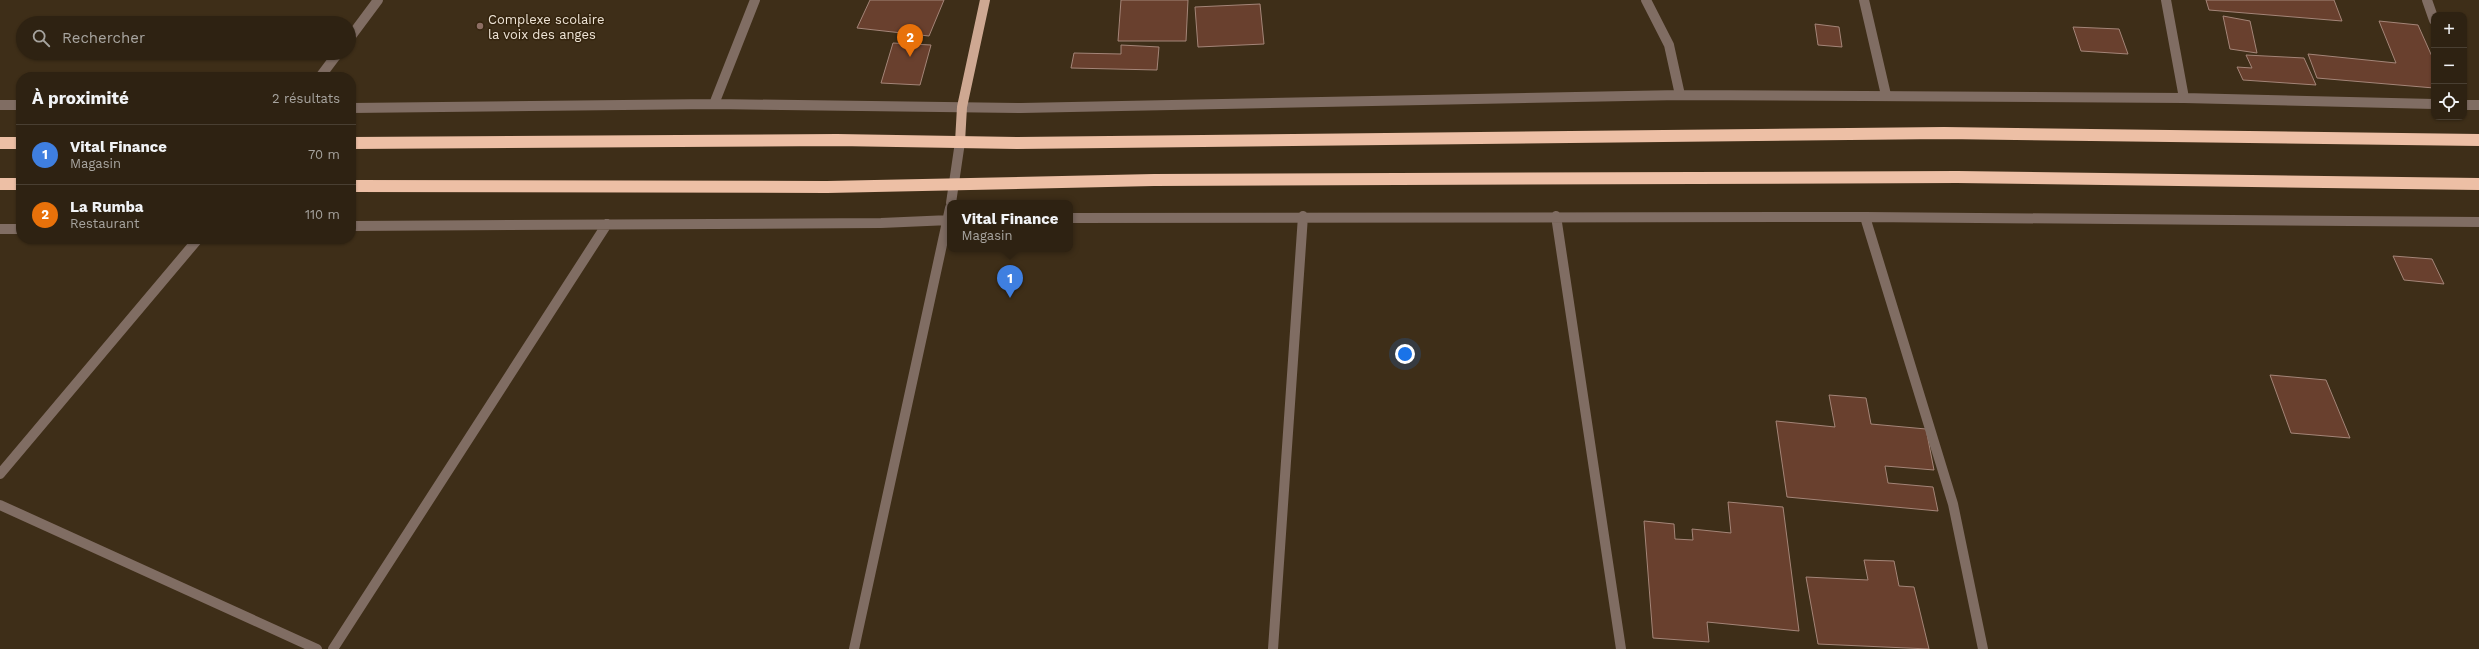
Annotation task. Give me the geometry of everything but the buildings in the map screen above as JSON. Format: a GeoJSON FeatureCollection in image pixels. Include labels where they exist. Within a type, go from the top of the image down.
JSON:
{"type":"FeatureCollection","features":[{"type":"Feature","properties":{"kind":"highway"},"geometry":{"type":"LineString","coordinates":[[356,143],[837,140],[960,142],[1944,133],[2479,140]]}},
{"type":"Feature","properties":{"kind":"highway"},"geometry":{"type":"LineString","coordinates":[[0,143],[16,143]]}},
{"type":"Feature","properties":{"kind":"highway"},"geometry":{"type":"LineString","coordinates":[[356,186],[955,185],[1154,180],[1949,177],[2479,184]]}},
{"type":"Feature","properties":{"kind":"highway"},"geometry":{"type":"LineString","coordinates":[[0,184],[16,184]]}},
{"type":"Feature","properties":{"kind":"main road"},"geometry":{"type":"LineString","coordinates":[[960,142],[962,107],[985,0]]}},
{"type":"Feature","properties":{"kind":"street"},"geometry":{"type":"LineString","coordinates":[[356,29],[378,0]]}},
{"type":"Feature","properties":{"kind":"street"},"geometry":{"type":"LineString","coordinates":[[714,104],[755,0]]}},
{"type":"Feature","properties":{"kind":"street"},"geometry":{"type":"LineString","coordinates":[[1646,0],[1669,45],[1680,95]]}},
{"type":"Feature","properties":{"kind":"street"},"geometry":{"type":"LineString","coordinates":[[1864,0],[1886,95]]}},
{"type":"Feature","properties":{"kind":"street"},"geometry":{"type":"LineString","coordinates":[[2166,0],[2184,98]]}},
{"type":"Feature","properties":{"kind":"street"},"geometry":{"type":"LineString","coordinates":[[2427,0],[2431,12]]}},
{"type":"Feature","properties":{"kind":"street"},"geometry":{"type":"LineString","coordinates":[[324,72],[333,60]]}},
{"type":"Feature","properties":{"kind":"street"},"geometry":{"type":"LineString","coordinates":[[356,108],[714,104],[962,107],[1157,106],[1680,95],[1886,95],[2184,98],[2431,104]]}},
{"type":"Feature","properties":{"kind":"street"},"geometry":{"type":"LineString","coordinates":[[2467,104],[2479,105]]}},
{"type":"Feature","properties":{"kind":"street"},"geometry":{"type":"LineString","coordinates":[[0,105],[16,105]]}},
{"type":"Feature","properties":{"kind":"street"},"geometry":{"type":"LineString","coordinates":[[952,200],[960,142]]}},
{"type":"Feature","properties":{"kind":"street"},"geometry":{"type":"LineString","coordinates":[[1273,649],[1303,216]]}},
{"type":"Feature","properties":{"kind":"street"},"geometry":{"type":"LineString","coordinates":[[1556,216],[1621,649]]}},
{"type":"Feature","properties":{"kind":"street"},"geometry":{"type":"LineString","coordinates":[[1073,218],[1556,216],[2479,222]]}},
{"type":"Feature","properties":{"kind":"street"},"geometry":{"type":"LineString","coordinates":[[1866,217],[1953,504],[1983,649]]}},
{"type":"Feature","properties":{"kind":"street"},"geometry":{"type":"LineString","coordinates":[[356,226],[881,223],[947,220]]}},
{"type":"Feature","properties":{"kind":"street"},"geometry":{"type":"LineString","coordinates":[[333,649],[606,224]]}},
{"type":"Feature","properties":{"kind":"street"},"geometry":{"type":"LineString","coordinates":[[0,229],[16,229]]}},
{"type":"Feature","properties":{"kind":"street"},"geometry":{"type":"LineString","coordinates":[[854,649],[947,229]]}},
{"type":"Feature","properties":{"kind":"street"},"geometry":{"type":"LineString","coordinates":[[0,474],[194,244]]}},
{"type":"Feature","properties":{"kind":"street"},"geometry":{"type":"LineString","coordinates":[[0,505],[317,649]]}},
{"type":"Feature","properties":{"kind":"place","name":"Complexe scolaire la voix des anges"},"geometry":{"type":"Point","coordinates":[480,26]}},
{"type":"Feature","properties":{"kind":"place","name":"La Rumba"},"geometry":{"type":"Point","coordinates":[910,57]}},
{"type":"Feature","properties":{"kind":"place","name":"Vital Finance"},"geometry":{"type":"Point","coordinates":[1010,298]}}]}
